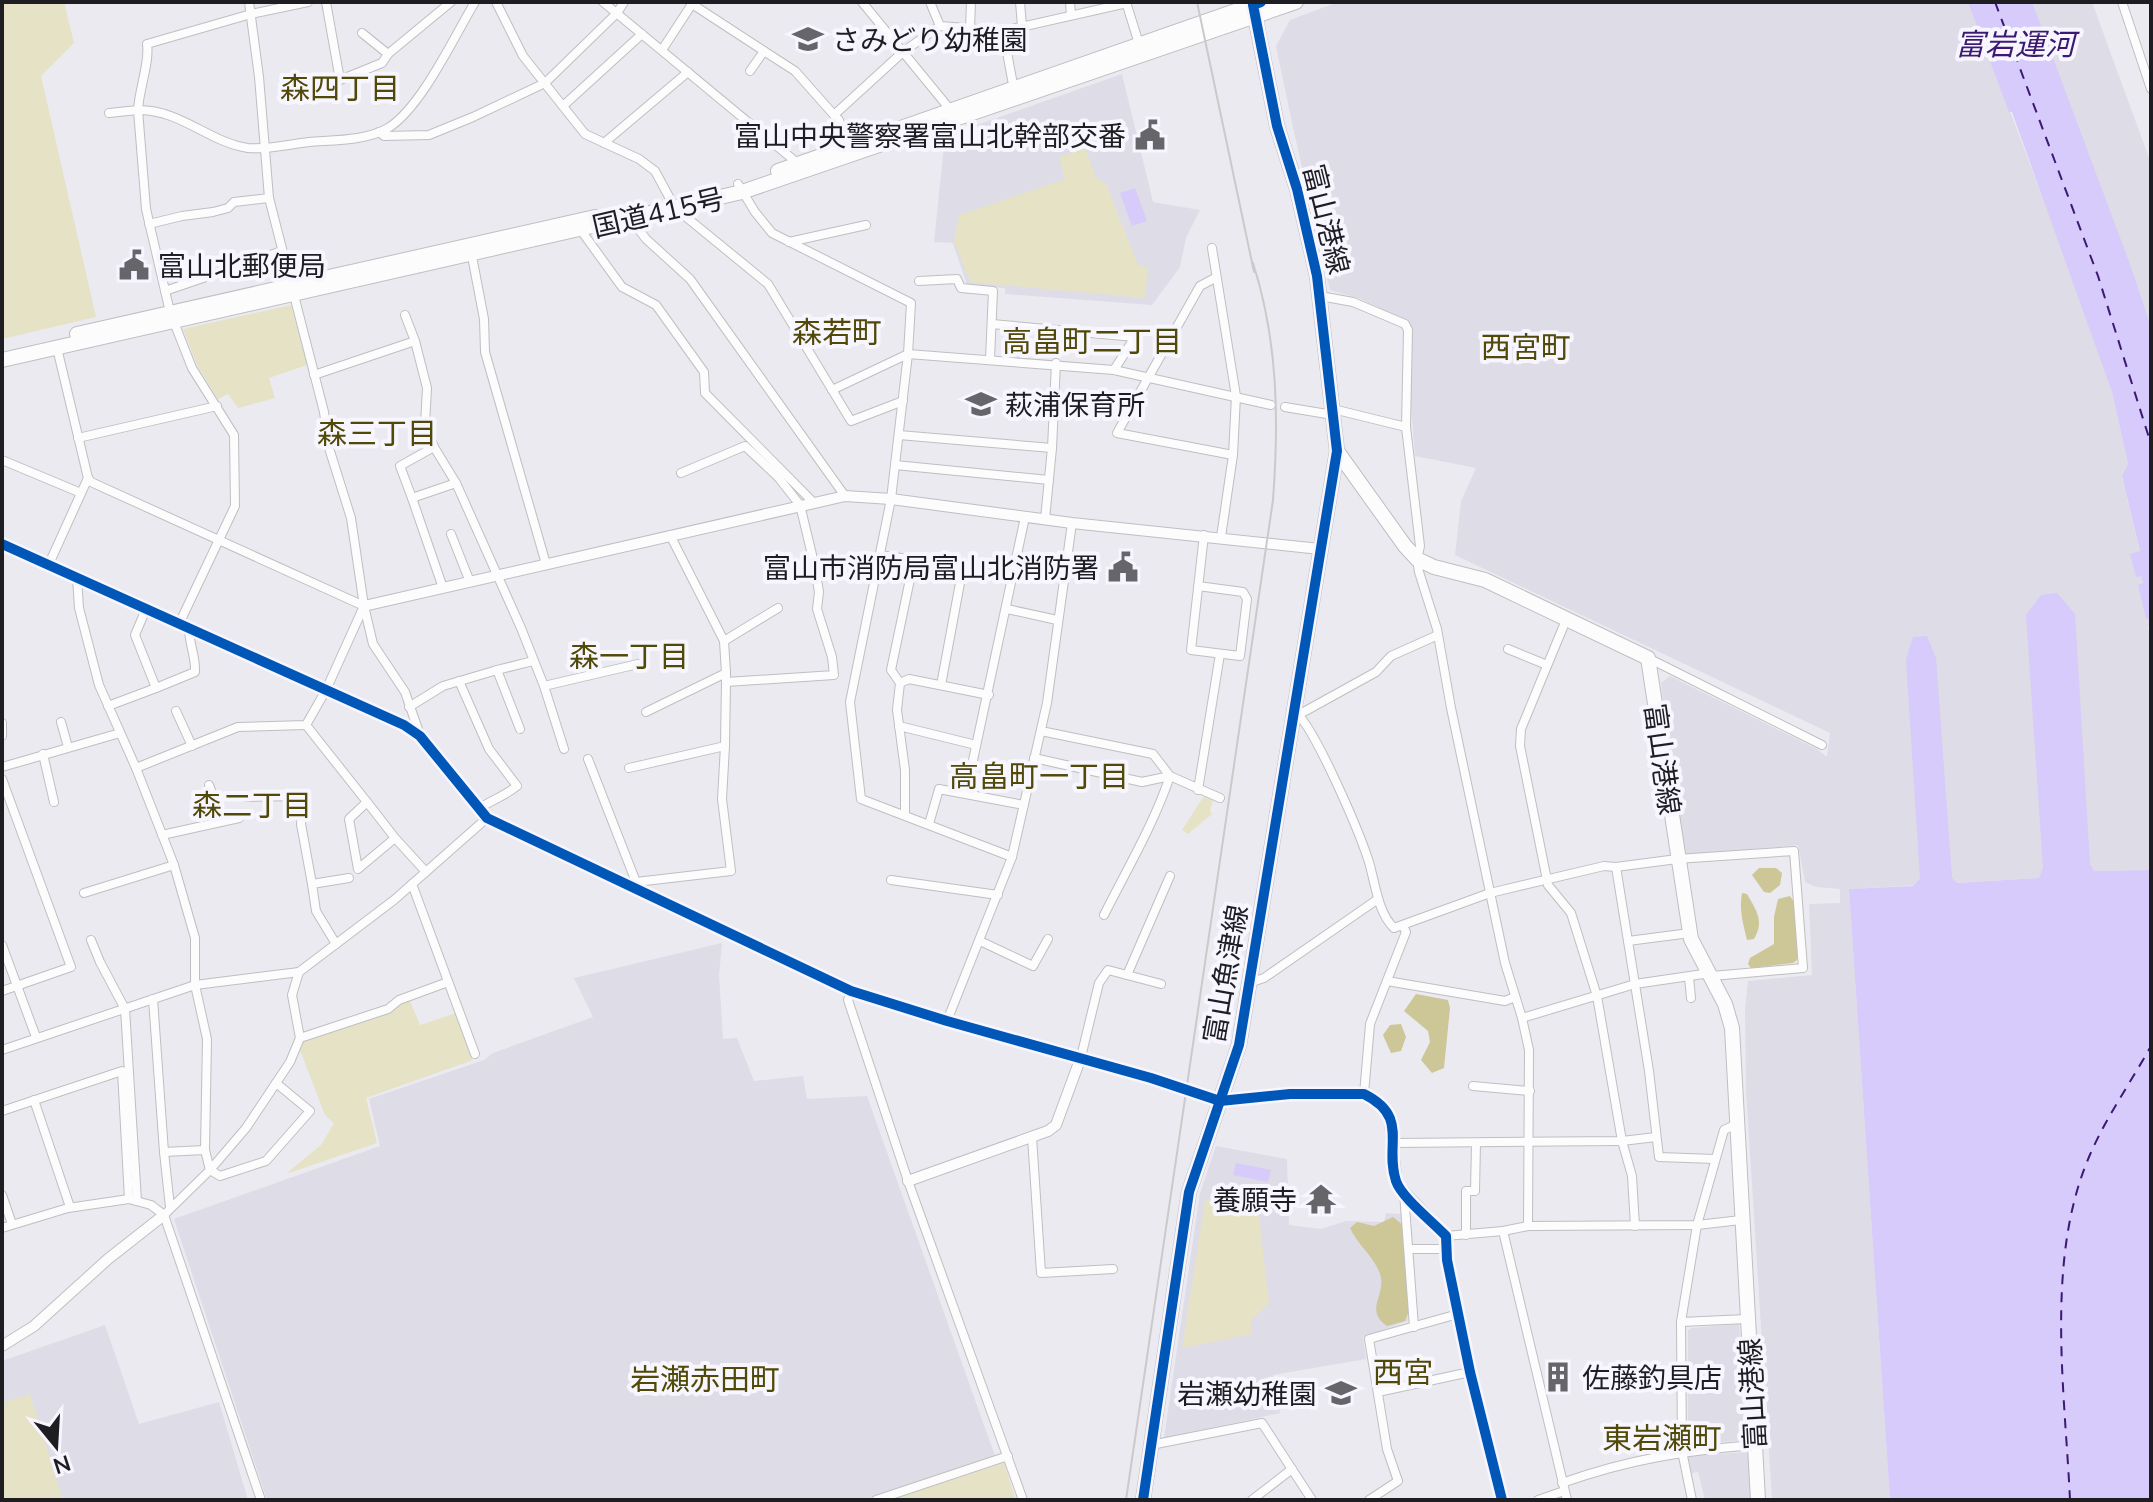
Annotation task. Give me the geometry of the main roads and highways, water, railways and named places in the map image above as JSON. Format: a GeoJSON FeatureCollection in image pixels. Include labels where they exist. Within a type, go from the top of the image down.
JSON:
{"type":"FeatureCollection","features":[{"type":"Feature","properties":{"kind":"main road","name":"国道415号"},"geometry":{"type":"LineString","coordinates":[[2,351],[171,317],[740,188],[1140,51],[1256,6],[1296,2]]}},
{"type":"Feature","properties":{"kind":"main road","name":"富山港線"},"geometry":{"type":"LineString","coordinates":[[1256,6],[1277,126],[1297,189],[1320,296],[1337,451],[1417,559],[1434,567],[1485,580],[1648,658],[1690,933],[1725,1004],[1732,1028],[1758,1500]]}},
{"type":"Feature","properties":{"kind":"main road","name":"国道415号"},"geometry":{"type":"LineString","coordinates":[[2,360],[171,317]]}},
{"type":"Feature","properties":{"kind":"main road","name":"富山魚津線"},"geometry":{"type":"LineString","coordinates":[[1143,1500],[1189,1192],[1239,1045],[1337,451]]}},
{"type":"Feature","properties":{"kind":"water","name":"富岩運河"},"geometry":{"type":"Polygon","coordinates":[[[1968,2],[2032,2],[2151,327],[2151,618],[2146,619],[2138,585],[2143,583],[2141,576],[2136,577],[2130,554],[2140,551],[2122,476],[2128,464],[2112,392],[2012,112],[2009,112],[1968,2]]]}},
{"type":"Feature","properties":{"kind":"water"},"geometry":{"type":"Polygon","coordinates":[[[1135,188],[1147,221],[1132,226],[1120,193],[1135,188]]]}},
{"type":"Feature","properties":{"kind":"water"},"geometry":{"type":"Polygon","coordinates":[[[2057,593],[2075,614],[2090,864],[2094,871],[2151,870],[2151,1500],[1890,1500],[1849,889],[1913,886],[1920,879],[1906,660],[1913,637],[1927,636],[1936,658],[1952,878],[1957,883],[2039,878],[2043,868],[2026,615],[2041,595],[2057,593]]]}},
{"type":"Feature","properties":{"kind":"water"},"geometry":{"type":"Polygon","coordinates":[[[1236,1163],[1271,1170],[1268,1182],[1233,1175],[1236,1163]]]}},
{"type":"Feature","properties":{"kind":"tram line"},"geometry":{"type":"LineString","coordinates":[[1197,2],[1254,272]]}},
{"type":"Feature","properties":{"kind":"tram line"},"geometry":{"type":"LineString","coordinates":[[1126,1500],[1273,500],[1275,380],[1268,322],[1253,263]]}},
{"type":"Feature","properties":{"kind":"place","name":"さみどり幼稚園"},"geometry":{"type":"Point","coordinates":[808,39]}},
{"type":"Feature","properties":{"kind":"place","name":"富山中央警察署富山北幹部交番"},"geometry":{"type":"Point","coordinates":[1150,135]}},
{"type":"Feature","properties":{"kind":"place","name":"富山北郵便局"},"geometry":{"type":"Point","coordinates":[134,265]}},
{"type":"Feature","properties":{"kind":"place","name":"萩浦保育所"},"geometry":{"type":"Point","coordinates":[981,404]}},
{"type":"Feature","properties":{"kind":"place","name":"富山市消防局富山北消防署"},"geometry":{"type":"Point","coordinates":[1123,567]}},
{"type":"Feature","properties":{"kind":"place","name":"養願寺"},"geometry":{"type":"Point","coordinates":[1321,1199]}},
{"type":"Feature","properties":{"kind":"place","name":"佐藤釣具店"},"geometry":{"type":"Point","coordinates":[1558,1377]}},
{"type":"Feature","properties":{"kind":"place","name":"岩瀬幼稚園"},"geometry":{"type":"Point","coordinates":[1341,1393]}},
{"type":"Feature","properties":{"kind":"district","name":"森四丁目"},"geometry":{"type":"Point","coordinates":[340,88]}},
{"type":"Feature","properties":{"kind":"district","name":"森若町"},"geometry":{"type":"Point","coordinates":[837,332]}},
{"type":"Feature","properties":{"kind":"district","name":"高畠町二丁目"},"geometry":{"type":"Point","coordinates":[1092,341]}},
{"type":"Feature","properties":{"kind":"district","name":"西宮町"},"geometry":{"type":"Point","coordinates":[1526,347]}},
{"type":"Feature","properties":{"kind":"district","name":"森三丁目"},"geometry":{"type":"Point","coordinates":[377,433]}},
{"type":"Feature","properties":{"kind":"district","name":"森一丁目"},"geometry":{"type":"Point","coordinates":[629,656]}},
{"type":"Feature","properties":{"kind":"district","name":"高畠町一丁目"},"geometry":{"type":"Point","coordinates":[1039,776]}},
{"type":"Feature","properties":{"kind":"district","name":"森二丁目"},"geometry":{"type":"Point","coordinates":[252,805]}},
{"type":"Feature","properties":{"kind":"district","name":"西宮"},"geometry":{"type":"Point","coordinates":[1403,1372]}},
{"type":"Feature","properties":{"kind":"district","name":"岩瀬赤田町"},"geometry":{"type":"Point","coordinates":[705,1379]}},
{"type":"Feature","properties":{"kind":"district","name":"東岩瀬町"},"geometry":{"type":"Point","coordinates":[1662,1438]}}]}
